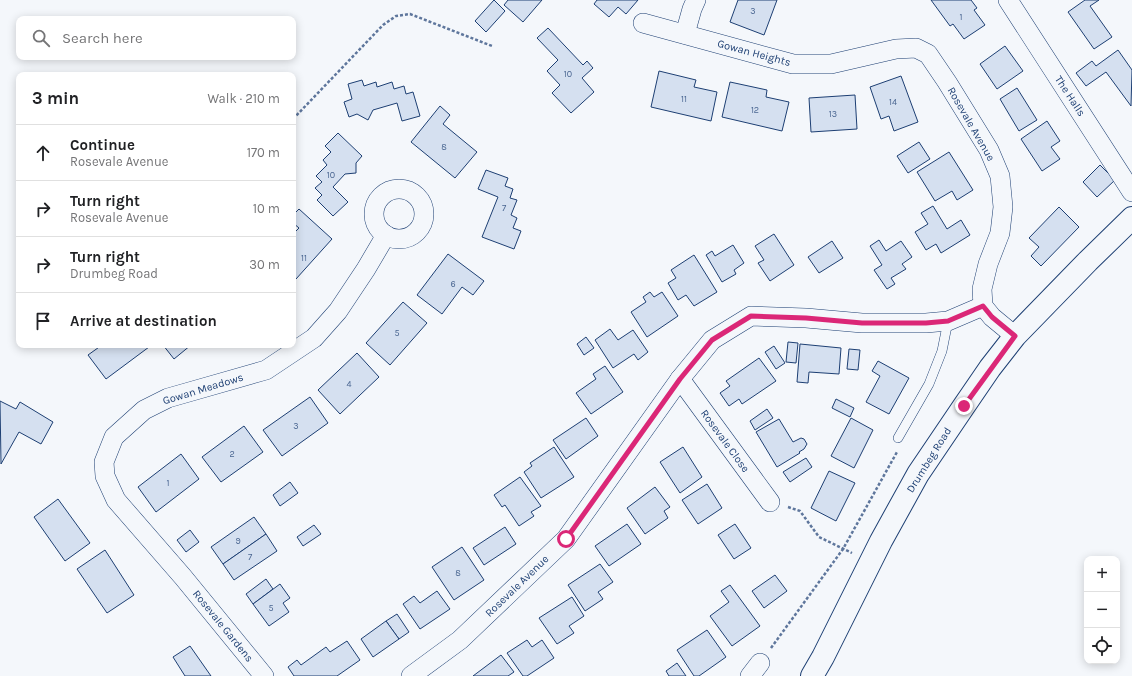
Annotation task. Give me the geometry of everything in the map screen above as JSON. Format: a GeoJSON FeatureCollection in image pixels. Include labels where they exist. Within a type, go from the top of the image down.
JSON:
{"type":"FeatureCollection","features":[{"type":"Feature","properties":{"kind":"street"},"geometry":{"type":"LineString","coordinates":[[685,34],[696,0]]}},
{"type":"Feature","properties":{"kind":"street","name":"The Halls"},"geometry":{"type":"LineString","coordinates":[[1008,0],[1132,192]]}},
{"type":"Feature","properties":{"kind":"street","name":"Gowan Heights"},"geometry":{"type":"LineString","coordinates":[[643,23],[792,64],[831,64],[896,49],[916,48],[928,54],[947,82]]}},
{"type":"Feature","properties":{"kind":"street","name":"Rosevale Avenue"},"geometry":{"type":"LineString","coordinates":[[411,676],[460,640],[566,539],[680,379],[712,340],[751,316],[806,318],[862,323],[926,323],[948,321],[983,306],[982,289],[988,264],[1000,234],[1003,207],[1000,176],[989,150],[947,82]]}},
{"type":"Feature","properties":{"kind":"street","name":"Drumbeg Road"},"geometry":{"type":"LineString","coordinates":[[812,676],[881,541],[918,474],[981,381],[1015,336],[1132,218]]}},
{"type":"Feature","properties":{"kind":"street","name":"Gowan Meadows"},"geometry":{"type":"LineString","coordinates":[[183,577],[116,500],[105,476],[104,462],[114,437],[144,410],[168,398],[266,370],[314,338],[338,311],[366,269],[386,235]]}},
{"type":"Feature","properties":{"kind":"street"},"geometry":{"type":"LineString","coordinates":[[983,306],[992,317],[1015,336]]}},
{"type":"Feature","properties":{"kind":"street","name":"Rosevale Close"},"geometry":{"type":"LineString","coordinates":[[680,379],[770,502]]}},
{"type":"Feature","properties":{"kind":"street","name":"Rosevale Gardens"},"geometry":{"type":"LineString","coordinates":[[183,577],[264,676]]}},
{"type":"Feature","properties":{"kind":"lane"},"geometry":{"type":"LineString","coordinates":[[898,438],[929,384],[942,350],[948,321]]}},
{"type":"Feature","properties":{"kind":"path"},"geometry":{"type":"LineString","coordinates":[[296,116],[383,25],[396,16],[410,14],[492,46]]}},
{"type":"Feature","properties":{"kind":"path"},"geometry":{"type":"LineString","coordinates":[[755,670],[843,549],[896,455],[898,438]]}},
{"type":"Feature","properties":{"kind":"path"},"geometry":{"type":"LineString","coordinates":[[770,502],[800,511],[819,537],[843,549]]}},
{"type":"Feature","properties":{"kind":"building"},"geometry":{"type":"Polygon","coordinates":[[[494,0],[505,11],[486,32],[475,21],[494,0]]]}},
{"type":"Feature","properties":{"kind":"building"},"geometry":{"type":"Polygon","coordinates":[[[508,0],[542,0],[523,22],[504,5],[508,0]]]}},
{"type":"Feature","properties":{"kind":"building"},"geometry":{"type":"Polygon","coordinates":[[[597,0],[638,0],[626,14],[618,7],[609,17],[594,4],[597,0]]]}},
{"type":"Feature","properties":{"kind":"building"},"geometry":{"type":"Polygon","coordinates":[[[738,0],[777,0],[764,35],[730,22],[738,0]]]}},
{"type":"Feature","properties":{"kind":"building"},"geometry":{"type":"Polygon","coordinates":[[[931,0],[971,0],[977,8],[974,10],[985,25],[964,39],[953,24],[950,26],[931,0]]]}},
{"type":"Feature","properties":{"kind":"building"},"geometry":{"type":"Polygon","coordinates":[[[1085,0],[1099,0],[1090,6],[1112,37],[1094,49],[1068,12],[1085,0]]]}},
{"type":"Feature","properties":{"kind":"building"},"geometry":{"type":"Polygon","coordinates":[[[548,28],[583,65],[587,61],[593,68],[582,78],[594,92],[571,113],[552,93],[560,85],[547,71],[558,60],[537,38],[548,28]]]}},
{"type":"Feature","properties":{"kind":"building"},"geometry":{"type":"Polygon","coordinates":[[[1005,46],[1023,71],[997,89],[980,64],[1005,46]]]}},
{"type":"Feature","properties":{"kind":"building"},"geometry":{"type":"Polygon","coordinates":[[[1118,50],[1132,70],[1131,106],[1106,72],[1086,86],[1076,73],[1092,61],[1096,66],[1118,50]]]}},
{"type":"Feature","properties":{"kind":"building"},"geometry":{"type":"Polygon","coordinates":[[[659,71],[696,80],[694,87],[717,92],[711,121],[651,107],[659,71]]]}},
{"type":"Feature","properties":{"kind":"building"},"geometry":{"type":"Polygon","coordinates":[[[901,76],[918,122],[894,131],[889,116],[881,119],[870,87],[901,76]]]}},
{"type":"Feature","properties":{"kind":"building"},"geometry":{"type":"Polygon","coordinates":[[[362,80],[364,86],[376,82],[377,87],[392,82],[394,89],[404,86],[406,94],[413,92],[420,116],[402,121],[397,103],[373,110],[368,120],[357,114],[349,117],[344,102],[352,99],[348,84],[362,80]]]}},
{"type":"Feature","properties":{"kind":"building"},"geometry":{"type":"Polygon","coordinates":[[[730,82],[767,90],[766,97],[789,102],[782,131],[722,117],[730,82]]]}},
{"type":"Feature","properties":{"kind":"building"},"geometry":{"type":"Polygon","coordinates":[[[1017,88],[1037,120],[1019,131],[1000,99],[1017,88]]]}},
{"type":"Feature","properties":{"kind":"building"},"geometry":{"type":"Polygon","coordinates":[[[855,95],[857,129],[811,132],[809,98],[855,95]]]}},
{"type":"Feature","properties":{"kind":"building"},"geometry":{"type":"Polygon","coordinates":[[[440,106],[450,115],[443,124],[477,152],[455,178],[411,142],[440,106]]]}},
{"type":"Feature","properties":{"kind":"building"},"geometry":{"type":"Polygon","coordinates":[[[1047,121],[1060,141],[1051,147],[1060,159],[1042,171],[1021,139],[1047,121]]]}},
{"type":"Feature","properties":{"kind":"building"},"geometry":{"type":"Polygon","coordinates":[[[338,133],[362,156],[356,163],[356,173],[345,174],[333,187],[348,202],[333,216],[317,200],[322,195],[315,188],[322,182],[316,176],[327,165],[323,160],[331,152],[325,146],[338,133]]]}},
{"type":"Feature","properties":{"kind":"building"},"geometry":{"type":"Polygon","coordinates":[[[919,142],[930,159],[908,173],[897,156],[919,142]]]}},
{"type":"Feature","properties":{"kind":"building"},"geometry":{"type":"Polygon","coordinates":[[[949,152],[973,190],[957,200],[952,191],[935,201],[917,172],[949,152]]]}},
{"type":"Feature","properties":{"kind":"building"},"geometry":{"type":"Polygon","coordinates":[[[1100,165],[1115,180],[1097,197],[1083,182],[1100,165]]]}},
{"type":"Feature","properties":{"kind":"building"},"geometry":{"type":"Polygon","coordinates":[[[486,170],[508,178],[505,186],[513,189],[510,198],[517,200],[511,215],[517,218],[513,228],[521,231],[514,249],[482,237],[498,197],[478,189],[486,170]]]}},
{"type":"Feature","properties":{"kind":"building"},"geometry":{"type":"Polygon","coordinates":[[[933,206],[947,229],[961,220],[970,235],[941,253],[936,244],[926,250],[915,232],[928,224],[921,213],[933,206]]]}},
{"type":"Feature","properties":{"kind":"building"},"geometry":{"type":"Polygon","coordinates":[[[1059,207],[1079,227],[1041,266],[1031,256],[1039,247],[1029,238],[1059,207]]]}},
{"type":"Feature","properties":{"kind":"building"},"geometry":{"type":"Polygon","coordinates":[[[299,209],[332,239],[296,279],[296,231],[299,228],[296,226],[296,212],[299,209]]]}},
{"type":"Feature","properties":{"kind":"building"},"geometry":{"type":"Polygon","coordinates":[[[774,234],[794,265],[770,281],[758,263],[764,260],[755,246],[774,234]]]}},
{"type":"Feature","properties":{"kind":"building"},"geometry":{"type":"Polygon","coordinates":[[[879,240],[886,251],[901,241],[912,257],[902,264],[906,269],[891,278],[895,284],[887,289],[874,270],[882,265],[870,246],[879,240]]]}},
{"type":"Feature","properties":{"kind":"building"},"geometry":{"type":"Polygon","coordinates":[[[832,241],[843,258],[819,273],[808,257],[832,241]]]}},
{"type":"Feature","properties":{"kind":"building"},"geometry":{"type":"Polygon","coordinates":[[[733,245],[744,263],[734,270],[736,274],[722,282],[706,255],[712,251],[715,256],[733,245]]]}},
{"type":"Feature","properties":{"kind":"building"},"geometry":{"type":"Polygon","coordinates":[[[448,254],[484,281],[473,295],[462,287],[442,314],[417,295],[448,254]]]}},
{"type":"Feature","properties":{"kind":"building"},"geometry":{"type":"Polygon","coordinates":[[[694,255],[717,292],[694,306],[686,295],[678,300],[668,283],[676,278],[671,270],[694,255]]]}},
{"type":"Feature","properties":{"kind":"building"},"geometry":{"type":"Polygon","coordinates":[[[650,292],[654,297],[662,292],[678,316],[647,337],[631,312],[646,302],[643,297],[650,292]]]}},
{"type":"Feature","properties":{"kind":"building"},"geometry":{"type":"Polygon","coordinates":[[[403,302],[427,323],[390,365],[366,343],[403,302]]]}},
{"type":"Feature","properties":{"kind":"building"},"geometry":{"type":"Polygon","coordinates":[[[610,329],[618,340],[633,330],[648,352],[638,360],[634,354],[613,368],[595,340],[610,329]]]}},
{"type":"Feature","properties":{"kind":"building"},"geometry":{"type":"Polygon","coordinates":[[[586,337],[594,348],[584,355],[577,344],[586,337]]]}},
{"type":"Feature","properties":{"kind":"building"},"geometry":{"type":"Polygon","coordinates":[[[788,342],[798,343],[796,363],[786,362],[788,342]]]}},
{"type":"Feature","properties":{"kind":"building"},"geometry":{"type":"Polygon","coordinates":[[[800,344],[841,348],[839,374],[809,372],[808,383],[797,382],[800,344]]]}},
{"type":"Feature","properties":{"kind":"building"},"geometry":{"type":"Polygon","coordinates":[[[774,346],[785,363],[776,369],[765,352],[774,346]]]}},
{"type":"Feature","properties":{"kind":"building"},"geometry":{"type":"Polygon","coordinates":[[[98,348],[148,348],[106,379],[88,355],[98,348]]]}},
{"type":"Feature","properties":{"kind":"building"},"geometry":{"type":"Polygon","coordinates":[[[165,348],[187,348],[174,359],[165,348]]]}},
{"type":"Feature","properties":{"kind":"building"},"geometry":{"type":"Polygon","coordinates":[[[849,349],[860,350],[858,370],[847,369],[849,349]]]}},
{"type":"Feature","properties":{"kind":"building"},"geometry":{"type":"Polygon","coordinates":[[[357,353],[379,377],[340,414],[318,390],[357,353]]]}},
{"type":"Feature","properties":{"kind":"building"},"geometry":{"type":"Polygon","coordinates":[[[759,358],[776,381],[742,404],[739,399],[729,406],[720,393],[730,386],[726,381],[759,358]]]}},
{"type":"Feature","properties":{"kind":"building"},"geometry":{"type":"Polygon","coordinates":[[[878,361],[909,378],[889,414],[866,402],[880,376],[872,371],[878,361]]]}},
{"type":"Feature","properties":{"kind":"building"},"geometry":{"type":"Polygon","coordinates":[[[605,366],[623,392],[591,414],[576,393],[596,379],[593,374],[605,366]]]}},
{"type":"Feature","properties":{"kind":"building"},"geometry":{"type":"Polygon","coordinates":[[[310,397],[328,423],[282,456],[263,430],[310,397]]]}},
{"type":"Feature","properties":{"kind":"building"},"geometry":{"type":"Polygon","coordinates":[[[836,399],[854,408],[850,417],[832,408],[836,399]]]}},
{"type":"Feature","properties":{"kind":"building"},"geometry":{"type":"Polygon","coordinates":[[[0,401],[16,409],[20,402],[53,422],[41,444],[19,432],[1,464],[0,401]]]}},
{"type":"Feature","properties":{"kind":"building"},"geometry":{"type":"Polygon","coordinates":[[[767,409],[773,418],[755,430],[750,421],[767,409]]]}},
{"type":"Feature","properties":{"kind":"building"},"geometry":{"type":"Polygon","coordinates":[[[586,418],[598,436],[566,459],[553,440],[586,418]]]}},
{"type":"Feature","properties":{"kind":"building"},"geometry":{"type":"Polygon","coordinates":[[[851,418],[873,430],[854,468],[831,456],[851,418]]]}},
{"type":"Feature","properties":{"kind":"building"},"geometry":{"type":"Polygon","coordinates":[[[779,419],[793,442],[801,438],[804,439],[807,444],[804,449],[799,452],[800,453],[777,467],[756,432],[779,419]]]}},
{"type":"Feature","properties":{"kind":"building"},"geometry":{"type":"Polygon","coordinates":[[[244,426],[263,452],[221,482],[202,457],[244,426]]]}},
{"type":"Feature","properties":{"kind":"building"},"geometry":{"type":"Polygon","coordinates":[[[554,447],[574,477],[541,498],[524,472],[532,466],[530,463],[554,447]]]}},
{"type":"Feature","properties":{"kind":"building"},"geometry":{"type":"Polygon","coordinates":[[[683,447],[702,477],[680,493],[660,462],[683,447]]]}},
{"type":"Feature","properties":{"kind":"building"},"geometry":{"type":"Polygon","coordinates":[[[181,454],[199,479],[156,512],[138,487],[181,454]]]}},
{"type":"Feature","properties":{"kind":"building"},"geometry":{"type":"Polygon","coordinates":[[[806,458],[812,467],[790,482],[783,472],[806,458]]]}},
{"type":"Feature","properties":{"kind":"building"},"geometry":{"type":"Polygon","coordinates":[[[829,471],[855,483],[836,521],[811,508],[829,471]]]}},
{"type":"Feature","properties":{"kind":"building"},"geometry":{"type":"Polygon","coordinates":[[[520,477],[541,506],[531,512],[534,516],[519,526],[505,505],[502,507],[494,495],[520,477]]]}},
{"type":"Feature","properties":{"kind":"building"},"geometry":{"type":"Polygon","coordinates":[[[290,482],[298,493],[280,506],[273,495],[290,482]]]}},
{"type":"Feature","properties":{"kind":"building"},"geometry":{"type":"Polygon","coordinates":[[[707,484],[722,508],[698,524],[682,500],[707,484]]]}},
{"type":"Feature","properties":{"kind":"building"},"geometry":{"type":"Polygon","coordinates":[[[655,487],[670,507],[664,511],[668,518],[645,534],[627,508],[655,487]]]}},
{"type":"Feature","properties":{"kind":"building"},"geometry":{"type":"Polygon","coordinates":[[[58,499],[90,543],[65,561],[34,517],[58,499]]]}},
{"type":"Feature","properties":{"kind":"building"},"geometry":{"type":"Polygon","coordinates":[[[254,517],[266,534],[223,564],[211,547],[254,517]]]}},
{"type":"Feature","properties":{"kind":"building"},"geometry":{"type":"Polygon","coordinates":[[[627,524],[641,544],[609,566],[595,546],[627,524]]]}},
{"type":"Feature","properties":{"kind":"building"},"geometry":{"type":"Polygon","coordinates":[[[735,524],[751,548],[734,559],[718,535],[735,524]]]}},
{"type":"Feature","properties":{"kind":"building"},"geometry":{"type":"Polygon","coordinates":[[[314,525],[321,534],[303,546],[297,537],[314,525]]]}},
{"type":"Feature","properties":{"kind":"building"},"geometry":{"type":"Polygon","coordinates":[[[505,527],[516,544],[484,565],[473,548],[505,527]]]}},
{"type":"Feature","properties":{"kind":"building"},"geometry":{"type":"Polygon","coordinates":[[[190,530],[199,542],[186,552],[177,540],[190,530]]]}},
{"type":"Feature","properties":{"kind":"building"},"geometry":{"type":"Polygon","coordinates":[[[266,534],[277,551],[234,580],[223,564],[266,534]]]}},
{"type":"Feature","properties":{"kind":"building"},"geometry":{"type":"Polygon","coordinates":[[[462,547],[484,580],[454,600],[432,567],[462,547]]]}},
{"type":"Feature","properties":{"kind":"building"},"geometry":{"type":"Polygon","coordinates":[[[105,550],[134,595],[107,613],[77,569],[105,550]]]}},
{"type":"Feature","properties":{"kind":"building"},"geometry":{"type":"Polygon","coordinates":[[[600,564],[613,582],[598,592],[603,599],[585,611],[568,585],[600,564]]]}},
{"type":"Feature","properties":{"kind":"building"},"geometry":{"type":"Polygon","coordinates":[[[775,575],[787,591],[764,608],[752,591],[775,575]]]}},
{"type":"Feature","properties":{"kind":"building"},"geometry":{"type":"Polygon","coordinates":[[[266,579],[273,589],[253,604],[246,594],[266,579]]]}},
{"type":"Feature","properties":{"kind":"building"},"geometry":{"type":"Polygon","coordinates":[[[280,584],[290,598],[283,603],[289,612],[269,626],[253,604],[280,584]]]}},
{"type":"Feature","properties":{"kind":"building"},"geometry":{"type":"Polygon","coordinates":[[[730,585],[760,626],[732,646],[710,616],[729,602],[721,591],[730,585]]]}},
{"type":"Feature","properties":{"kind":"building"},"geometry":{"type":"Polygon","coordinates":[[[437,591],[450,609],[420,629],[403,604],[414,596],[420,603],[437,591]]]}},
{"type":"Feature","properties":{"kind":"building"},"geometry":{"type":"Polygon","coordinates":[[[572,597],[584,616],[569,626],[574,633],[557,644],[539,618],[572,597]]]}},
{"type":"Feature","properties":{"kind":"building"},"geometry":{"type":"Polygon","coordinates":[[[397,614],[409,632],[399,639],[386,621],[397,614]]]}},
{"type":"Feature","properties":{"kind":"building"},"geometry":{"type":"Polygon","coordinates":[[[386,621],[399,639],[373,657],[361,639],[386,621]]]}},
{"type":"Feature","properties":{"kind":"building"},"geometry":{"type":"Polygon","coordinates":[[[707,630],[726,657],[699,676],[694,676],[677,650],[707,630]]]}},
{"type":"Feature","properties":{"kind":"building"},"geometry":{"type":"Polygon","coordinates":[[[527,640],[532,647],[542,640],[554,658],[527,676],[523,676],[507,653],[527,640]]]}},
{"type":"Feature","properties":{"kind":"building"},"geometry":{"type":"Polygon","coordinates":[[[347,641],[360,660],[337,676],[294,676],[288,667],[297,660],[301,665],[326,647],[330,652],[347,641]]]}},
{"type":"Feature","properties":{"kind":"building"},"geometry":{"type":"Polygon","coordinates":[[[190,646],[211,676],[185,676],[173,657],[190,646]]]}},
{"type":"Feature","properties":{"kind":"building"},"geometry":{"type":"Polygon","coordinates":[[[501,655],[514,672],[508,676],[473,676],[501,655]]]}},
{"type":"Feature","properties":{"kind":"building"},"geometry":{"type":"Polygon","coordinates":[[[677,663],[686,676],[669,676],[666,671],[677,663]]]}},
{"type":"Feature","properties":{"kind":"route"},"geometry":{"type":"LineString","coordinates":[[566,539],[680,379],[712,340],[751,316],[806,318],[862,323],[926,323],[948,321],[983,306],[992,317],[1015,336],[990,368],[964,406]]}}]}
